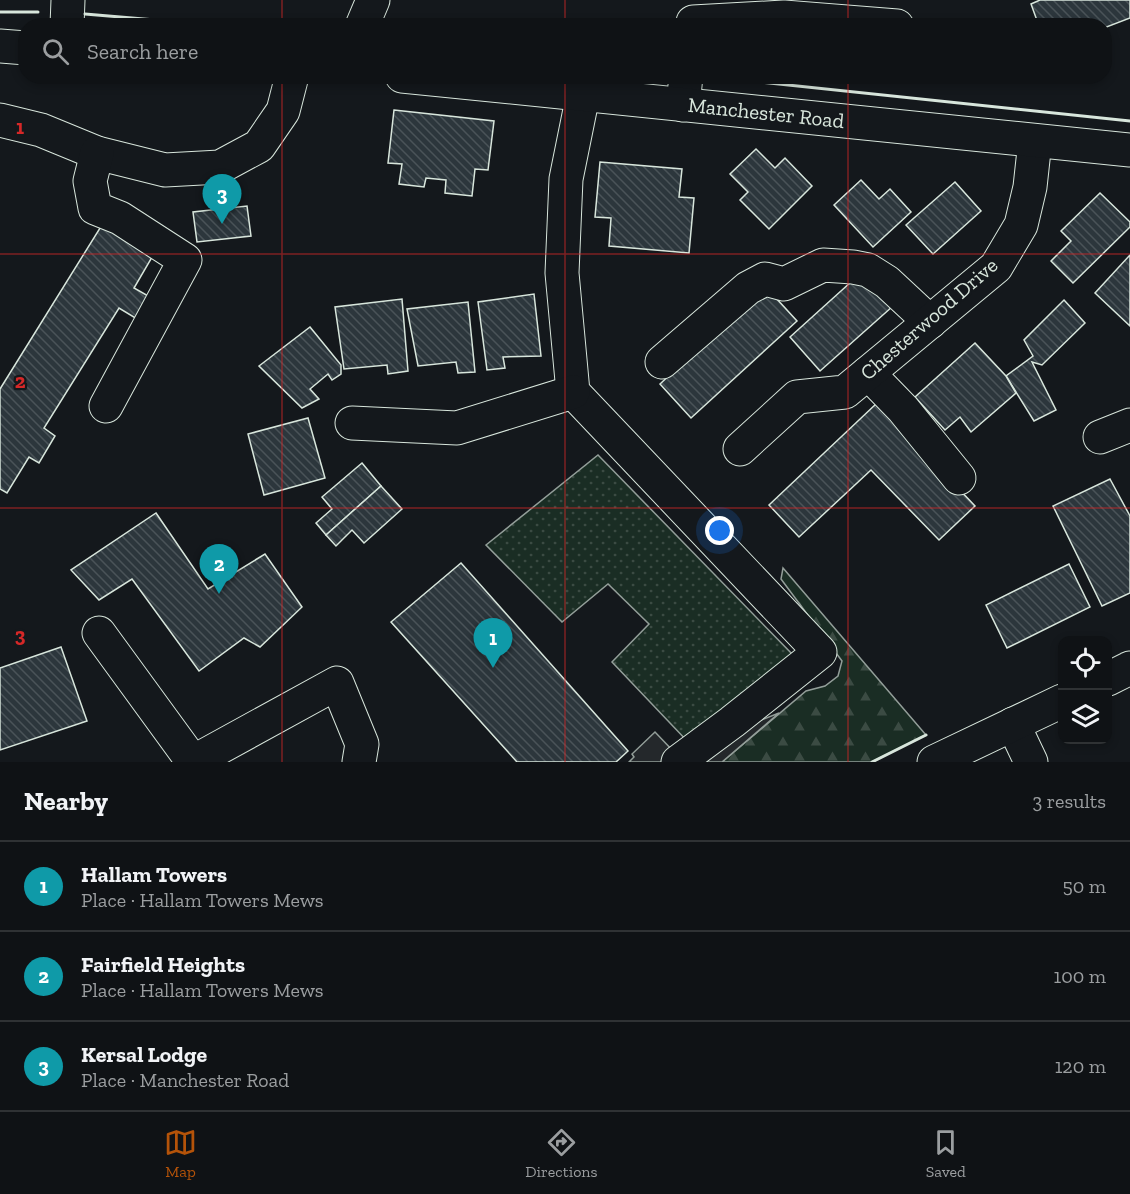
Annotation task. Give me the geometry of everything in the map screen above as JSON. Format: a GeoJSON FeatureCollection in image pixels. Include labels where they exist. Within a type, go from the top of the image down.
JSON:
{"type":"FeatureCollection","features":[{"type":"Feature","properties":{"kind":"main road"},"geometry":{"type":"LineString","coordinates":[[67,18],[68,0]]}},
{"type":"Feature","properties":{"kind":"main road"},"geometry":{"type":"LineString","coordinates":[[365,18],[373,0]]}},
{"type":"Feature","properties":{"kind":"main road"},"geometry":{"type":"LineString","coordinates":[[694,16],[807,18]]}},
{"type":"Feature","properties":{"kind":"main road"},"geometry":{"type":"LineString","coordinates":[[0,46],[18,47]]}},
{"type":"Feature","properties":{"kind":"main road"},"geometry":{"type":"LineString","coordinates":[[0,120],[41,130],[97,153],[165,170],[220,167],[259,146],[283,111],[290,84]]}},
{"type":"Feature","properties":{"kind":"main road","name":"Manchester Road"},"geometry":{"type":"LineString","coordinates":[[478,84],[583,95],[685,91],[1035,141],[1130,150]]}},
{"type":"Feature","properties":{"kind":"main road"},"geometry":{"type":"LineString","coordinates":[[583,95],[566,179],[562,273],[573,392],[820,652],[678,762]]}},
{"type":"Feature","properties":{"kind":"main road","name":"Chesterwood Drive"},"geometry":{"type":"LineString","coordinates":[[856,382],[996,267],[1021,225],[1030,187],[1035,141]]}},
{"type":"Feature","properties":{"kind":"main road"},"geometry":{"type":"LineString","coordinates":[[97,153],[90,181],[95,208],[120,218],[185,260],[106,406]]}},
{"type":"Feature","properties":{"kind":"main road"},"geometry":{"type":"LineString","coordinates":[[662,362],[748,288],[765,279],[784,284],[823,265],[868,270],[887,282],[930,322]]}},
{"type":"Feature","properties":{"kind":"main road"},"geometry":{"type":"LineString","coordinates":[[740,450],[797,397],[856,382],[903,410],[959,478]]}},
{"type":"Feature","properties":{"kind":"main road"},"geometry":{"type":"LineString","coordinates":[[352,423],[457,428],[573,392]]}},
{"type":"Feature","properties":{"kind":"main road"},"geometry":{"type":"LineString","coordinates":[[1100,438],[1130,425]]}},
{"type":"Feature","properties":{"kind":"main road"},"geometry":{"type":"LineString","coordinates":[[99,633],[193,762],[338,683],[362,744],[359,762]]}},
{"type":"Feature","properties":{"kind":"main road"},"geometry":{"type":"LineString","coordinates":[[1112,677],[1130,668]]}},
{"type":"Feature","properties":{"kind":"main road"},"geometry":{"type":"LineString","coordinates":[[934,762],[1058,703]]}},
{"type":"Feature","properties":{"kind":"main road"},"geometry":{"type":"LineString","coordinates":[[1013,724],[1031,762]]}},
{"type":"Feature","properties":{"kind":"green space"},"geometry":{"type":"Polygon","coordinates":[[[598,455],[793,655],[689,743],[612,662],[649,624],[608,584],[562,622],[486,545],[598,455]]]}},
{"type":"Feature","properties":{"kind":"green space"},"geometry":{"type":"Polygon","coordinates":[[[783,568],[926,735],[872,762],[722,762],[806,691],[825,686],[838,676],[842,661],[781,579],[783,568]]]}},
{"type":"Feature","properties":{"kind":"shaded area"},"geometry":{"type":"Polygon","coordinates":[[[779,713],[722,762],[629,762],[634,757],[632,754],[655,732],[676,754],[779,713]]]}},
{"type":"Feature","properties":{"kind":"building"},"geometry":{"type":"Polygon","coordinates":[[[1040,0],[1130,0],[1130,18],[1112,25],[1112,18],[1036,18],[1031,4],[1040,0]]]}},
{"type":"Feature","properties":{"kind":"building"},"geometry":{"type":"Polygon","coordinates":[[[394,110],[494,121],[488,170],[475,169],[472,196],[445,193],[446,180],[426,178],[424,187],[399,184],[402,164],[388,163],[394,110]]]}},
{"type":"Feature","properties":{"kind":"building"},"geometry":{"type":"Polygon","coordinates":[[[756,149],[775,168],[785,158],[812,186],[769,229],[740,200],[748,192],[730,174],[756,149]]]}},
{"type":"Feature","properties":{"kind":"building"},"geometry":{"type":"Polygon","coordinates":[[[600,162],[682,169],[679,197],[694,198],[689,253],[609,246],[611,218],[595,217],[600,162]]]}},
{"type":"Feature","properties":{"kind":"building"},"geometry":{"type":"Polygon","coordinates":[[[861,180],[879,199],[890,189],[911,212],[873,247],[834,205],[861,180]]]}},
{"type":"Feature","properties":{"kind":"building"},"geometry":{"type":"Polygon","coordinates":[[[955,182],[981,211],[933,254],[906,225],[955,182]]]}},
{"type":"Feature","properties":{"kind":"building"},"geometry":{"type":"Polygon","coordinates":[[[1100,193],[1130,222],[1130,227],[1073,283],[1051,261],[1071,241],[1061,231],[1100,193]]]}},
{"type":"Feature","properties":{"kind":"building"},"geometry":{"type":"Polygon","coordinates":[[[247,206],[251,236],[197,242],[193,212],[247,206]]]}},
{"type":"Feature","properties":{"kind":"building"},"geometry":{"type":"Polygon","coordinates":[[[105,220],[155,252],[134,288],[150,297],[137,319],[119,308],[44,428],[55,436],[39,463],[29,457],[7,493],[0,489],[0,389],[105,220]]]}},
{"type":"Feature","properties":{"kind":"building"},"geometry":{"type":"Polygon","coordinates":[[[1130,255],[1130,326],[1095,293],[1130,255]]]}},
{"type":"Feature","properties":{"kind":"building"},"geometry":{"type":"Polygon","coordinates":[[[862,272],[893,306],[820,371],[790,337],[862,272]]]}},
{"type":"Feature","properties":{"kind":"building"},"geometry":{"type":"Polygon","coordinates":[[[765,286],[797,321],[691,418],[660,384],[765,286]]]}},
{"type":"Feature","properties":{"kind":"building"},"geometry":{"type":"Polygon","coordinates":[[[534,294],[541,356],[503,357],[505,368],[487,370],[478,302],[534,294]]]}},
{"type":"Feature","properties":{"kind":"building"},"geometry":{"type":"Polygon","coordinates":[[[402,299],[408,371],[388,374],[387,365],[344,369],[335,307],[402,299]]]}},
{"type":"Feature","properties":{"kind":"building"},"geometry":{"type":"Polygon","coordinates":[[[1064,300],[1085,323],[1042,365],[1032,362],[1056,410],[1034,421],[1006,376],[1033,356],[1024,340],[1064,300]]]}},
{"type":"Feature","properties":{"kind":"building"},"geometry":{"type":"Polygon","coordinates":[[[468,302],[475,372],[458,373],[456,362],[418,366],[407,309],[468,302]]]}},
{"type":"Feature","properties":{"kind":"building"},"geometry":{"type":"Polygon","coordinates":[[[310,327],[341,365],[341,374],[332,380],[328,374],[310,389],[319,399],[302,408],[259,366],[310,327]]]}},
{"type":"Feature","properties":{"kind":"building"},"geometry":{"type":"Polygon","coordinates":[[[975,343],[1006,376],[1016,393],[971,432],[960,417],[945,430],[915,397],[975,343]]]}},
{"type":"Feature","properties":{"kind":"building"},"geometry":{"type":"Polygon","coordinates":[[[877,403],[975,506],[939,540],[871,470],[799,537],[769,505],[877,403]]]}},
{"type":"Feature","properties":{"kind":"building"},"geometry":{"type":"Polygon","coordinates":[[[308,418],[325,478],[264,495],[248,434],[308,418]]]}},
{"type":"Feature","properties":{"kind":"building"},"geometry":{"type":"Polygon","coordinates":[[[362,463],[381,486],[326,535],[316,523],[332,509],[322,497],[362,463]]]}},
{"type":"Feature","properties":{"kind":"building"},"geometry":{"type":"Polygon","coordinates":[[[1110,479],[1130,516],[1130,593],[1102,606],[1053,506],[1110,479]]]}},
{"type":"Feature","properties":{"kind":"building"},"geometry":{"type":"Polygon","coordinates":[[[381,486],[402,509],[364,543],[352,530],[336,546],[326,535],[381,486]]]}},
{"type":"Feature","properties":{"kind":"building"},"geometry":{"type":"Polygon","coordinates":[[[156,513],[208,589],[265,554],[302,607],[260,647],[244,638],[199,671],[132,579],[99,600],[71,570],[156,513]]]}},
{"type":"Feature","properties":{"kind":"building"},"geometry":{"type":"Polygon","coordinates":[[[461,563],[628,751],[616,762],[517,762],[391,622],[461,563]]]}},
{"type":"Feature","properties":{"kind":"building"},"geometry":{"type":"Polygon","coordinates":[[[1069,564],[1090,607],[1007,648],[986,605],[1069,564]]]}},
{"type":"Feature","properties":{"kind":"building"},"geometry":{"type":"Polygon","coordinates":[[[61,647],[87,721],[0,750],[0,668],[61,647]]]}},
{"type":"Feature","properties":{"kind":"wall"},"geometry":{"type":"LineString","coordinates":[[0,12],[38,12]]}},
{"type":"Feature","properties":{"kind":"wall"},"geometry":{"type":"LineString","coordinates":[[85,14],[132,18]]}},
{"type":"Feature","properties":{"kind":"wall"},"geometry":{"type":"LineString","coordinates":[[778,84],[1130,121]]}},
{"type":"Feature","properties":{"kind":"wall"},"geometry":{"type":"LineString","coordinates":[[872,762],[926,735]]}},
{"type":"Feature","properties":{"kind":"place","name":"Kersal Lodge"},"geometry":{"type":"Point","coordinates":[222,224]}},
{"type":"Feature","properties":{"kind":"place","name":"Fairfield Heights"},"geometry":{"type":"Point","coordinates":[219,594]}},
{"type":"Feature","properties":{"kind":"place","name":"Hallam Towers"},"geometry":{"type":"Point","coordinates":[493,668]}}]}
